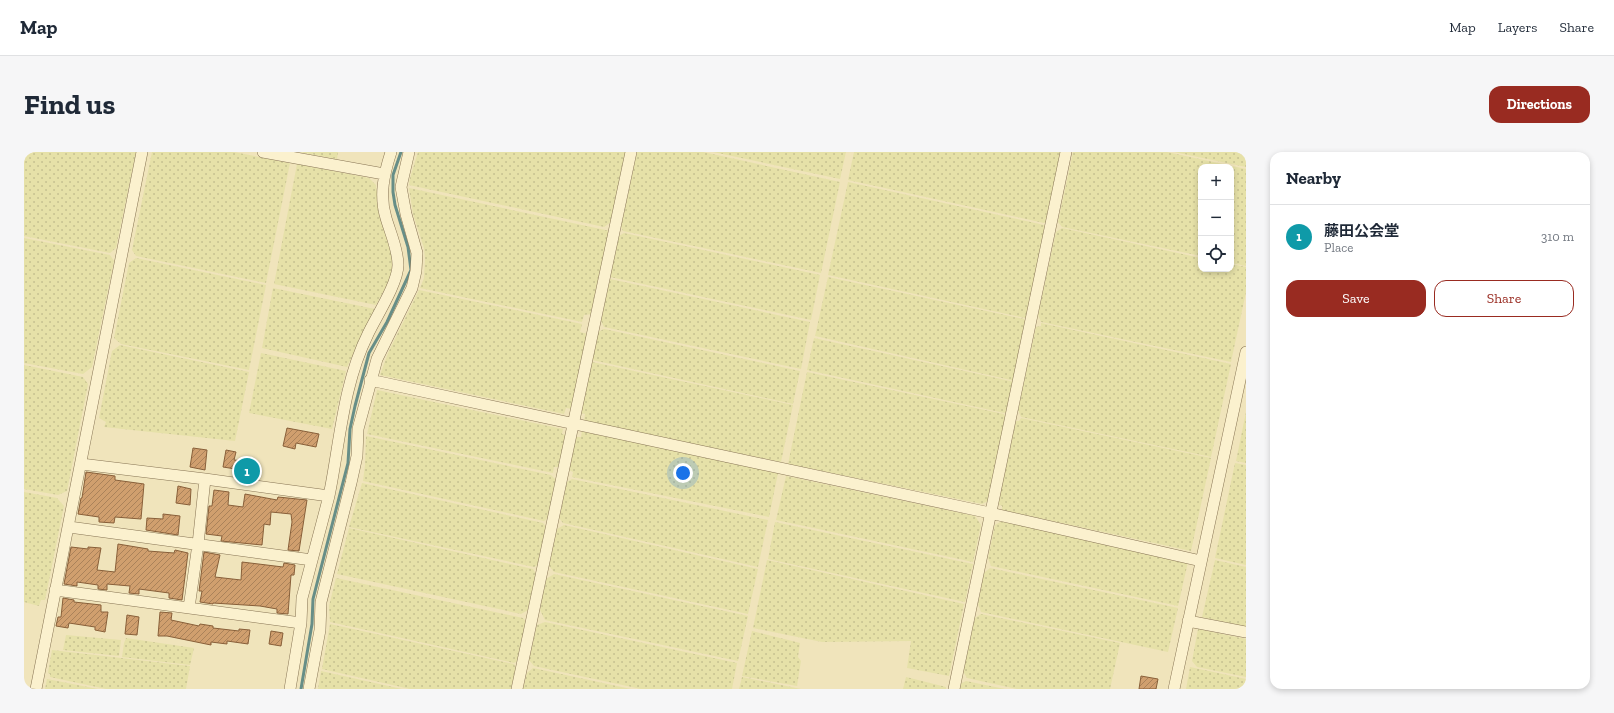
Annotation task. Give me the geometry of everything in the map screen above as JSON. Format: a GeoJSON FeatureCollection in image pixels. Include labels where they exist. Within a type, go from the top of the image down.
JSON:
{"type":"FeatureCollection","features":[{"type":"Feature","properties":{"kind":"street"},"geometry":{"type":"LineString","coordinates":[[36,689],[142,152]]}},
{"type":"Feature","properties":{"kind":"street"},"geometry":{"type":"LineString","coordinates":[[263,152],[384,174]]}},
{"type":"Feature","properties":{"kind":"street"},"geometry":{"type":"LineString","coordinates":[[290,689],[301,623],[302,598],[329,496],[336,464],[341,424],[358,352],[393,285],[398,265],[394,244],[385,216],[382,191],[384,174],[391,152]]}},
{"type":"Feature","properties":{"kind":"street"},"geometry":{"type":"LineString","coordinates":[[309,689],[320,630],[321,602],[357,456],[358,429],[370,380],[377,359],[412,288],[416,271],[417,253],[406,214],[401,187],[409,152]]}},
{"type":"Feature","properties":{"kind":"street"},"geometry":{"type":"LineString","coordinates":[[517,689],[631,152]]}},
{"type":"Feature","properties":{"kind":"street"},"geometry":{"type":"LineString","coordinates":[[954,689],[1066,152]]}},
{"type":"Feature","properties":{"kind":"street"},"geometry":{"type":"LineString","coordinates":[[1174,689],[1246,352]]}},
{"type":"Feature","properties":{"kind":"street"},"geometry":{"type":"LineString","coordinates":[[370,380],[990,513],[1201,561]]}},
{"type":"Feature","properties":{"kind":"street"},"geometry":{"type":"LineString","coordinates":[[81,464],[329,496]]}},
{"type":"Feature","properties":{"kind":"street"},"geometry":{"type":"LineString","coordinates":[[189,608],[206,479]]}},
{"type":"Feature","properties":{"kind":"street"},"geometry":{"type":"LineString","coordinates":[[68,528],[312,560]]}},
{"type":"Feature","properties":{"kind":"street"},"geometry":{"type":"LineString","coordinates":[[55,590],[301,623]]}},
{"type":"Feature","properties":{"kind":"street"},"geometry":{"type":"LineString","coordinates":[[1188,620],[1246,632]]}},
{"type":"Feature","properties":{"kind":"shaded area"},"geometry":{"type":"Polygon","coordinates":[[[24,152],[136,152],[116,248],[110,253],[24,236],[24,152]]]}},
{"type":"Feature","properties":{"kind":"shaded area"},"geometry":{"type":"Polygon","coordinates":[[[152,152],[234,152],[290,163],[266,283],[136,256],[132,250],[152,152]]]}},
{"type":"Feature","properties":{"kind":"shaded area"},"geometry":{"type":"Polygon","coordinates":[[[299,152],[338,152],[337,159],[299,152]]]}},
{"type":"Feature","properties":{"kind":"shaded area"},"geometry":{"type":"Polygon","coordinates":[[[418,152],[626,152],[611,222],[604,227],[409,185],[418,152]]]}},
{"type":"Feature","properties":{"kind":"shaded area"},"geometry":{"type":"Polygon","coordinates":[[[637,152],[703,152],[840,182],[821,273],[623,231],[621,227],[637,152]]]}},
{"type":"Feature","properties":{"kind":"shaded area"},"geometry":{"type":"Polygon","coordinates":[[[713,152],[846,152],[840,179],[713,152]]]}},
{"type":"Feature","properties":{"kind":"shaded area"},"geometry":{"type":"Polygon","coordinates":[[[854,152],[1064,152],[1050,220],[1044,223],[848,180],[854,152]]]}},
{"type":"Feature","properties":{"kind":"shaded area"},"geometry":{"type":"Polygon","coordinates":[[[1073,152],[1167,152],[1223,164],[1198,164],[1198,255],[1062,227],[1058,222],[1073,152]]]}},
{"type":"Feature","properties":{"kind":"shaded area"},"geometry":{"type":"Polygon","coordinates":[[[1174,152],[1246,152],[1246,167],[1174,152]]]}},
{"type":"Feature","properties":{"kind":"shaded area"},"geometry":{"type":"Polygon","coordinates":[[[297,164],[369,178],[376,185],[379,208],[392,251],[393,266],[390,279],[376,305],[274,284],[297,164]]]}},
{"type":"Feature","properties":{"kind":"shaded area"},"geometry":{"type":"Polygon","coordinates":[[[1234,166],[1246,169],[1246,266],[1234,264],[1234,166]]]}},
{"type":"Feature","properties":{"kind":"shaded area"},"geometry":{"type":"Polygon","coordinates":[[[848,182],[1044,225],[1047,232],[1030,314],[1025,318],[828,275],[848,182]]]}},
{"type":"Feature","properties":{"kind":"shaded area"},"geometry":{"type":"Polygon","coordinates":[[[409,188],[610,231],[592,314],[584,315],[582,322],[420,288],[424,278],[424,248],[413,214],[409,188]]]}},
{"type":"Feature","properties":{"kind":"shaded area"},"geometry":{"type":"Polygon","coordinates":[[[1062,228],[1198,257],[1198,272],[1234,272],[1234,265],[1246,267],[1246,292],[1231,362],[1041,322],[1038,315],[1056,232],[1062,228]]]}},
{"type":"Feature","properties":{"kind":"shaded area"},"geometry":{"type":"Polygon","coordinates":[[[624,233],[820,275],[811,320],[610,277],[619,236],[624,233]]]}},
{"type":"Feature","properties":{"kind":"shaded area"},"geometry":{"type":"Polygon","coordinates":[[[24,238],[110,255],[114,261],[92,367],[83,374],[24,363],[24,238]]]}},
{"type":"Feature","properties":{"kind":"shaded area"},"geometry":{"type":"Polygon","coordinates":[[[136,258],[266,285],[249,370],[121,344],[114,338],[129,263],[136,258]]]}},
{"type":"Feature","properties":{"kind":"shaded area"},"geometry":{"type":"Polygon","coordinates":[[[828,277],[1024,319],[1027,324],[1015,381],[815,336],[828,277]]]}},
{"type":"Feature","properties":{"kind":"shaded area"},"geometry":{"type":"Polygon","coordinates":[[[610,279],[810,322],[801,369],[604,327],[601,321],[610,279]]]}},
{"type":"Feature","properties":{"kind":"shaded area"},"geometry":{"type":"Polygon","coordinates":[[[273,288],[375,309],[347,367],[262,348],[273,288]]]}},
{"type":"Feature","properties":{"kind":"shaded area"},"geometry":{"type":"Polygon","coordinates":[[[419,290],[582,324],[580,332],[588,334],[572,409],[566,408],[564,414],[380,375],[388,353],[419,290]]]}},
{"type":"Feature","properties":{"kind":"shaded area"},"geometry":{"type":"Polygon","coordinates":[[[1041,323],[1231,364],[1211,457],[1021,417],[1018,410],[1036,327],[1041,326],[1041,323]]]}},
{"type":"Feature","properties":{"kind":"shaded area"},"geometry":{"type":"Polygon","coordinates":[[[604,329],[800,371],[793,404],[592,360],[598,332],[604,329]]]}},
{"type":"Feature","properties":{"kind":"shaded area"},"geometry":{"type":"Polygon","coordinates":[[[814,338],[1015,382],[1009,411],[1004,413],[807,370],[814,338]]]}},
{"type":"Feature","properties":{"kind":"shaded area"},"geometry":{"type":"Polygon","coordinates":[[[120,345],[249,372],[235,441],[104,427],[106,422],[99,418],[112,351],[120,345]]]}},
{"type":"Feature","properties":{"kind":"shaded area"},"geometry":{"type":"Polygon","coordinates":[[[261,353],[346,371],[332,429],[249,413],[261,353]]]}},
{"type":"Feature","properties":{"kind":"shaded area"},"geometry":{"type":"Polygon","coordinates":[[[592,362],[793,405],[781,462],[584,421],[585,414],[581,413],[592,362]]]}},
{"type":"Feature","properties":{"kind":"shaded area"},"geometry":{"type":"Polygon","coordinates":[[[24,365],[83,377],[88,384],[67,491],[58,495],[24,489],[24,365]]]}},
{"type":"Feature","properties":{"kind":"shaded area"},"geometry":{"type":"Polygon","coordinates":[[[807,372],[1004,414],[1007,420],[990,500],[982,504],[788,464],[807,372]]]}},
{"type":"Feature","properties":{"kind":"shaded area"},"geometry":{"type":"Polygon","coordinates":[[[377,390],[563,429],[562,434],[566,435],[559,467],[554,467],[553,473],[367,434],[377,390]]]}},
{"type":"Feature","properties":{"kind":"shaded area"},"geometry":{"type":"Polygon","coordinates":[[[1246,412],[1246,463],[1236,461],[1246,412]]]}},
{"type":"Feature","properties":{"kind":"shaded area"},"geometry":{"type":"Polygon","coordinates":[[[1021,418],[1211,458],[1191,551],[1002,510],[1002,506],[998,504],[1016,421],[1019,421],[1021,418]]]}},
{"type":"Feature","properties":{"kind":"shaded area"},"geometry":{"type":"Polygon","coordinates":[[[582,431],[778,473],[769,517],[572,477],[573,472],[569,470],[576,437],[581,437],[582,431]]]}},
{"type":"Feature","properties":{"kind":"shaded area"},"geometry":{"type":"Polygon","coordinates":[[[366,436],[551,475],[556,480],[548,518],[544,521],[363,481],[366,436]]]}},
{"type":"Feature","properties":{"kind":"shaded area"},"geometry":{"type":"Polygon","coordinates":[[[1235,463],[1246,465],[1246,565],[1215,558],[1235,463]]]}},
{"type":"Feature","properties":{"kind":"shaded area"},"geometry":{"type":"Polygon","coordinates":[[[786,476],[975,516],[981,525],[973,562],[776,520],[786,476]]]}},
{"type":"Feature","properties":{"kind":"shaded area"},"geometry":{"type":"Polygon","coordinates":[[[572,479],[768,520],[758,567],[563,523],[559,518],[567,482],[572,479]]]}},
{"type":"Feature","properties":{"kind":"shaded area"},"geometry":{"type":"Polygon","coordinates":[[[362,483],[543,523],[546,527],[538,565],[534,567],[349,527],[362,483]]]}},
{"type":"Feature","properties":{"kind":"shaded area"},"geometry":{"type":"Polygon","coordinates":[[[24,492],[57,498],[64,506],[45,600],[41,600],[39,606],[24,602],[24,492]]]}},
{"type":"Feature","properties":{"kind":"shaded area"},"geometry":{"type":"Polygon","coordinates":[[[1002,521],[1188,562],[1178,606],[991,566],[988,558],[995,525],[1002,521]]]}},
{"type":"Feature","properties":{"kind":"shaded area"},"geometry":{"type":"Polygon","coordinates":[[[775,522],[973,564],[965,602],[768,559],[775,522]]]}},
{"type":"Feature","properties":{"kind":"shaded area"},"geometry":{"type":"Polygon","coordinates":[[[564,525],[758,569],[748,614],[554,572],[549,566],[557,529],[564,525]]]}},
{"type":"Feature","properties":{"kind":"shaded area"},"geometry":{"type":"Polygon","coordinates":[[[349,528],[533,569],[536,574],[528,610],[521,614],[337,574],[349,528]]]}},
{"type":"Feature","properties":{"kind":"shaded area"},"geometry":{"type":"Polygon","coordinates":[[[767,560],[964,604],[949,676],[907,668],[911,641],[822,642],[753,628],[767,560]]]}},
{"type":"Feature","properties":{"kind":"shaded area"},"geometry":{"type":"Polygon","coordinates":[[[1215,560],[1246,567],[1246,627],[1202,617],[1215,560]]]}},
{"type":"Feature","properties":{"kind":"shaded area"},"geometry":{"type":"Polygon","coordinates":[[[990,568],[1178,608],[1168,652],[981,612],[978,604],[984,573],[990,568]]]}},
{"type":"Feature","properties":{"kind":"shaded area"},"geometry":{"type":"Polygon","coordinates":[[[554,574],[748,616],[738,661],[545,620],[540,610],[546,579],[554,574]]]}},
{"type":"Feature","properties":{"kind":"shaded area"},"geometry":{"type":"Polygon","coordinates":[[[336,578],[523,618],[526,622],[517,661],[514,663],[330,622],[329,606],[336,578]]]}},
{"type":"Feature","properties":{"kind":"shaded area"},"geometry":{"type":"Polygon","coordinates":[[[981,614],[1120,643],[1110,689],[1017,689],[967,678],[963,671],[975,618],[981,614]]]}},
{"type":"Feature","properties":{"kind":"shaded area"},"geometry":{"type":"Polygon","coordinates":[[[545,622],[737,663],[732,689],[641,689],[534,666],[529,660],[537,625],[545,622]]]}},
{"type":"Feature","properties":{"kind":"shaded area"},"geometry":{"type":"Polygon","coordinates":[[[330,624],[514,664],[516,668],[511,689],[410,689],[322,669],[330,624]]]}},
{"type":"Feature","properties":{"kind":"shaded area"},"geometry":{"type":"Polygon","coordinates":[[[1198,629],[1246,639],[1246,677],[1197,667],[1192,661],[1198,629]]]}},
{"type":"Feature","properties":{"kind":"shaded area"},"geometry":{"type":"Polygon","coordinates":[[[752,631],[800,643],[798,657],[801,661],[797,686],[742,676],[752,631]]]}},
{"type":"Feature","properties":{"kind":"shaded area"},"geometry":{"type":"Polygon","coordinates":[[[66,635],[121,640],[119,656],[63,650],[66,635]]]}},
{"type":"Feature","properties":{"kind":"shaded area"},"geometry":{"type":"Polygon","coordinates":[[[126,638],[194,648],[190,665],[122,657],[126,638]]]}},
{"type":"Feature","properties":{"kind":"shaded area"},"geometry":{"type":"Polygon","coordinates":[[[52,650],[190,666],[186,689],[106,689],[50,677],[50,674],[48,673],[52,650]]]}},
{"type":"Feature","properties":{"kind":"shaded area"},"geometry":{"type":"Polygon","coordinates":[[[1190,667],[1246,679],[1246,689],[1186,689],[1190,667]]]}},
{"type":"Feature","properties":{"kind":"shaded area"},"geometry":{"type":"Polygon","coordinates":[[[533,668],[631,689],[523,689],[527,673],[533,668]]]}},
{"type":"Feature","properties":{"kind":"shaded area"},"geometry":{"type":"Polygon","coordinates":[[[321,671],[402,689],[318,689],[321,671]]]}},
{"type":"Feature","properties":{"kind":"shaded area"},"geometry":{"type":"Polygon","coordinates":[[[742,677],[801,689],[739,689],[742,677]]]}},
{"type":"Feature","properties":{"kind":"shaded area"},"geometry":{"type":"Polygon","coordinates":[[[906,677],[946,687],[946,689],[903,689],[906,677]]]}},
{"type":"Feature","properties":{"kind":"shaded area"},"geometry":{"type":"Polygon","coordinates":[[[47,679],[98,689],[45,689],[47,679]]]}},
{"type":"Feature","properties":{"kind":"shaded area"},"geometry":{"type":"Polygon","coordinates":[[[966,681],[1005,689],[959,689],[960,684],[966,681]]]}},
{"type":"Feature","properties":{"kind":"building"},"geometry":{"type":"Polygon","coordinates":[[[287,428],[319,434],[316,447],[296,443],[295,449],[283,446],[287,428]]]}},
{"type":"Feature","properties":{"kind":"building"},"geometry":{"type":"Polygon","coordinates":[[[193,448],[207,450],[205,470],[190,467],[193,448]]]}},
{"type":"Feature","properties":{"kind":"building"},"geometry":{"type":"Polygon","coordinates":[[[226,450],[236,452],[234,460],[254,462],[252,478],[241,477],[242,470],[223,467],[226,450]]]}},
{"type":"Feature","properties":{"kind":"building"},"geometry":{"type":"Polygon","coordinates":[[[86,472],[115,476],[115,480],[144,484],[141,519],[115,517],[114,523],[99,522],[99,517],[78,514],[86,472]]]}},
{"type":"Feature","properties":{"kind":"building"},"geometry":{"type":"Polygon","coordinates":[[[178,486],[191,489],[190,505],[176,503],[178,486]]]}},
{"type":"Feature","properties":{"kind":"building"},"geometry":{"type":"Polygon","coordinates":[[[214,490],[229,492],[228,505],[243,507],[245,494],[277,500],[278,497],[307,500],[299,551],[288,550],[292,522],[291,514],[271,512],[270,525],[264,524],[262,545],[221,541],[222,536],[206,534],[209,506],[212,506],[214,490]]]}},
{"type":"Feature","properties":{"kind":"building"},"geometry":{"type":"Polygon","coordinates":[[[163,514],[180,516],[178,535],[146,530],[147,518],[163,519],[163,514]]]}},
{"type":"Feature","properties":{"kind":"building"},"geometry":{"type":"Polygon","coordinates":[[[118,544],[148,549],[148,551],[174,553],[175,550],[188,553],[182,600],[169,598],[169,593],[139,589],[139,594],[129,593],[130,586],[107,584],[107,590],[98,589],[98,585],[77,582],[77,586],[64,584],[71,547],[88,549],[88,547],[101,548],[97,570],[115,572],[118,544]]]}},
{"type":"Feature","properties":{"kind":"building"},"geometry":{"type":"Polygon","coordinates":[[[204,552],[220,555],[215,577],[241,580],[242,562],[283,567],[284,563],[295,565],[294,575],[291,575],[288,614],[277,613],[277,609],[260,606],[200,602],[202,591],[199,591],[204,552]]]}},
{"type":"Feature","properties":{"kind":"building"},"geometry":{"type":"Polygon","coordinates":[[[63,598],[74,600],[74,602],[101,605],[101,612],[108,612],[105,632],[95,630],[95,627],[69,623],[68,628],[56,626],[58,617],[61,617],[63,598]]]}},
{"type":"Feature","properties":{"kind":"building"},"geometry":{"type":"Polygon","coordinates":[[[160,612],[172,613],[171,620],[199,626],[200,624],[213,626],[213,628],[239,631],[239,629],[250,630],[248,644],[227,641],[227,644],[211,642],[211,645],[167,636],[158,636],[160,612]]]}},
{"type":"Feature","properties":{"kind":"building"},"geometry":{"type":"Polygon","coordinates":[[[127,615],[139,617],[137,635],[125,634],[127,615]]]}},
{"type":"Feature","properties":{"kind":"building"},"geometry":{"type":"Polygon","coordinates":[[[271,631],[283,633],[281,646],[269,644],[271,631]]]}},
{"type":"Feature","properties":{"kind":"building"},"geometry":{"type":"Polygon","coordinates":[[[1141,676],[1158,679],[1156,689],[1139,689],[1141,676]]]}},
{"type":"Feature","properties":{"kind":"waterway"},"geometry":{"type":"LineString","coordinates":[[301,689],[312,624],[313,599],[348,463],[350,429],[355,406],[369,353],[387,322],[411,270],[408,247],[395,205],[393,192],[393,175],[401,152]]}},
{"type":"Feature","properties":{"kind":"place","name":"藤田公会堂"},"geometry":{"type":"Point","coordinates":[247,471]}}]}
